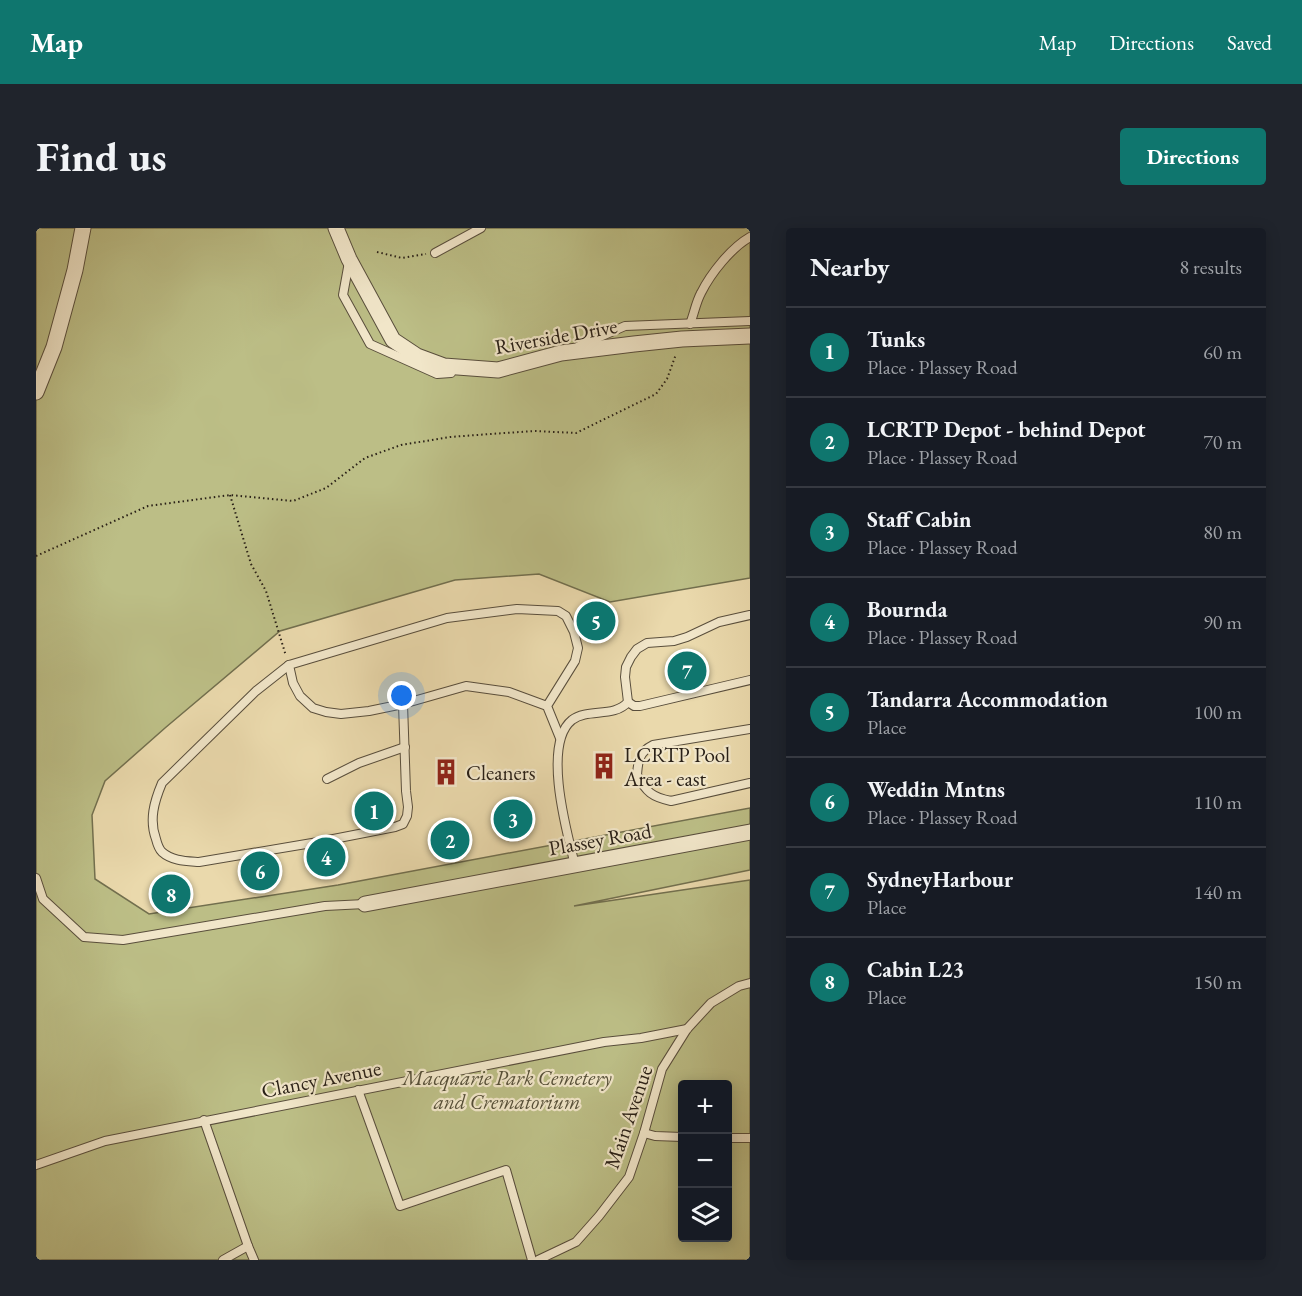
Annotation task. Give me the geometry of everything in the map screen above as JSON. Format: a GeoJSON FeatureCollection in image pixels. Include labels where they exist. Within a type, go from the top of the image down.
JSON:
{"type":"FeatureCollection","features":[{"type":"Feature","properties":{"kind":"street"},"geometry":{"type":"LineString","coordinates":[[36,392],[54,347],[75,270],[83,228]]}},
{"type":"Feature","properties":{"kind":"street","name":"Riverside Drive"},"geometry":{"type":"LineString","coordinates":[[336,228],[349,259],[393,340],[417,356],[444,366],[498,370],[561,353],[682,339],[750,336]]}},
{"type":"Feature","properties":{"kind":"street","name":"Plassey Road"},"geometry":{"type":"LineString","coordinates":[[365,904],[750,832]]}},
{"type":"Feature","properties":{"kind":"lane"},"geometry":{"type":"LineString","coordinates":[[435,253],[481,228]]}},
{"type":"Feature","properties":{"kind":"lane"},"geometry":{"type":"LineString","coordinates":[[690,324],[700,293],[719,266],[740,243],[750,237]]}},
{"type":"Feature","properties":{"kind":"lane"},"geometry":{"type":"LineString","coordinates":[[349,259],[343,295],[370,344],[437,374],[498,370]]}},
{"type":"Feature","properties":{"kind":"lane"},"geometry":{"type":"LineString","coordinates":[[561,353],[625,326],[750,321]]}},
{"type":"Feature","properties":{"kind":"lane"},"geometry":{"type":"LineString","coordinates":[[403,704],[408,807],[403,824],[275,850],[199,862],[180,861],[163,852],[157,843],[152,828],[152,817],[162,783],[256,691],[288,665],[447,618],[517,609],[558,611],[566,616],[574,632],[578,648],[574,661],[547,706]]}},
{"type":"Feature","properties":{"kind":"lane"},"geometry":{"type":"LineString","coordinates":[[750,615],[719,622],[674,641],[647,643],[637,649],[631,657],[626,667],[625,677],[628,702],[634,706],[750,680]]}},
{"type":"Feature","properties":{"kind":"lane"},"geometry":{"type":"LineString","coordinates":[[288,665],[300,696],[313,708],[341,714],[403,704],[466,686],[509,692],[547,706],[560,738],[559,784],[575,865]]}},
{"type":"Feature","properties":{"kind":"lane"},"geometry":{"type":"LineString","coordinates":[[560,738],[571,721],[583,715],[622,708],[628,702]]}},
{"type":"Feature","properties":{"kind":"lane"},"geometry":{"type":"LineString","coordinates":[[750,729],[647,748],[639,756],[637,775],[649,794],[671,801],[750,783]]}},
{"type":"Feature","properties":{"kind":"lane"},"geometry":{"type":"LineString","coordinates":[[327,779],[359,763],[405,747]]}},
{"type":"Feature","properties":{"kind":"lane","name":"Plassey Road"},"geometry":{"type":"LineString","coordinates":[[36,878],[43,899],[84,937],[123,940],[316,908],[365,904]]}},
{"type":"Feature","properties":{"kind":"lane","name":"Main Avenue"},"geometry":{"type":"LineString","coordinates":[[538,1260],[576,1242],[629,1177],[662,1069],[687,1029],[711,1003],[739,986],[750,983]]}},
{"type":"Feature","properties":{"kind":"lane","name":"Clancy Avenue"},"geometry":{"type":"LineString","coordinates":[[36,1165],[105,1140],[604,1042],[687,1029]]}},
{"type":"Feature","properties":{"kind":"lane"},"geometry":{"type":"LineString","coordinates":[[358,1090],[400,1206],[506,1170],[532,1260]]}},
{"type":"Feature","properties":{"kind":"lane"},"geometry":{"type":"LineString","coordinates":[[204,1120],[255,1260]]}},
{"type":"Feature","properties":{"kind":"lane"},"geometry":{"type":"LineString","coordinates":[[644,1133],[678,1137]]}},
{"type":"Feature","properties":{"kind":"lane"},"geometry":{"type":"LineString","coordinates":[[732,1138],[750,1138]]}},
{"type":"Feature","properties":{"kind":"lane"},"geometry":{"type":"LineString","coordinates":[[223,1260],[248,1246]]}},
{"type":"Feature","properties":{"kind":"path"},"geometry":{"type":"LineString","coordinates":[[377,252],[402,258],[435,253]]}},
{"type":"Feature","properties":{"kind":"path"},"geometry":{"type":"LineString","coordinates":[[36,556],[148,506],[230,495],[293,501],[326,488],[365,458],[401,445],[450,437],[490,434],[535,431],[576,433],[656,394],[667,380],[682,339]]}},
{"type":"Feature","properties":{"kind":"path"},"geometry":{"type":"LineString","coordinates":[[230,495],[251,564],[266,591],[288,665]]}},
{"type":"Feature","properties":{"kind":"green space","name":"Macquarie Park Cemetery and Crematorium"},"geometry":{"type":"Polygon","coordinates":[[[36,228],[750,228],[750,578],[610,602],[539,574],[455,580],[280,631],[105,781],[92,815],[95,879],[149,914],[338,885],[750,808],[750,870],[574,906],[750,880],[750,1260],[36,1260],[36,228]]]}},
{"type":"Feature","properties":{"kind":"place","name":"Tandarra Accommodation"},"geometry":{"type":"Point","coordinates":[596,621]}},
{"type":"Feature","properties":{"kind":"place","name":"SydneyHarbour"},"geometry":{"type":"Point","coordinates":[687,671]}},
{"type":"Feature","properties":{"kind":"place","name":"LCRTP Pool Area - east"},"geometry":{"type":"Point","coordinates":[604,766]}},
{"type":"Feature","properties":{"kind":"place","name":"Cleaners"},"geometry":{"type":"Point","coordinates":[446,772]}},
{"type":"Feature","properties":{"kind":"place","name":"Tunks"},"geometry":{"type":"Point","coordinates":[374,811]}},
{"type":"Feature","properties":{"kind":"place","name":"Staff Cabin"},"geometry":{"type":"Point","coordinates":[513,819]}},
{"type":"Feature","properties":{"kind":"place","name":"LCRTP Depot - behind Depot"},"geometry":{"type":"Point","coordinates":[450,840]}},
{"type":"Feature","properties":{"kind":"place","name":"Bournda"},"geometry":{"type":"Point","coordinates":[326,857]}},
{"type":"Feature","properties":{"kind":"place","name":"Weddin Mntns"},"geometry":{"type":"Point","coordinates":[260,871]}},
{"type":"Feature","properties":{"kind":"place","name":"Cabin L23"},"geometry":{"type":"Point","coordinates":[171,894]}}]}
